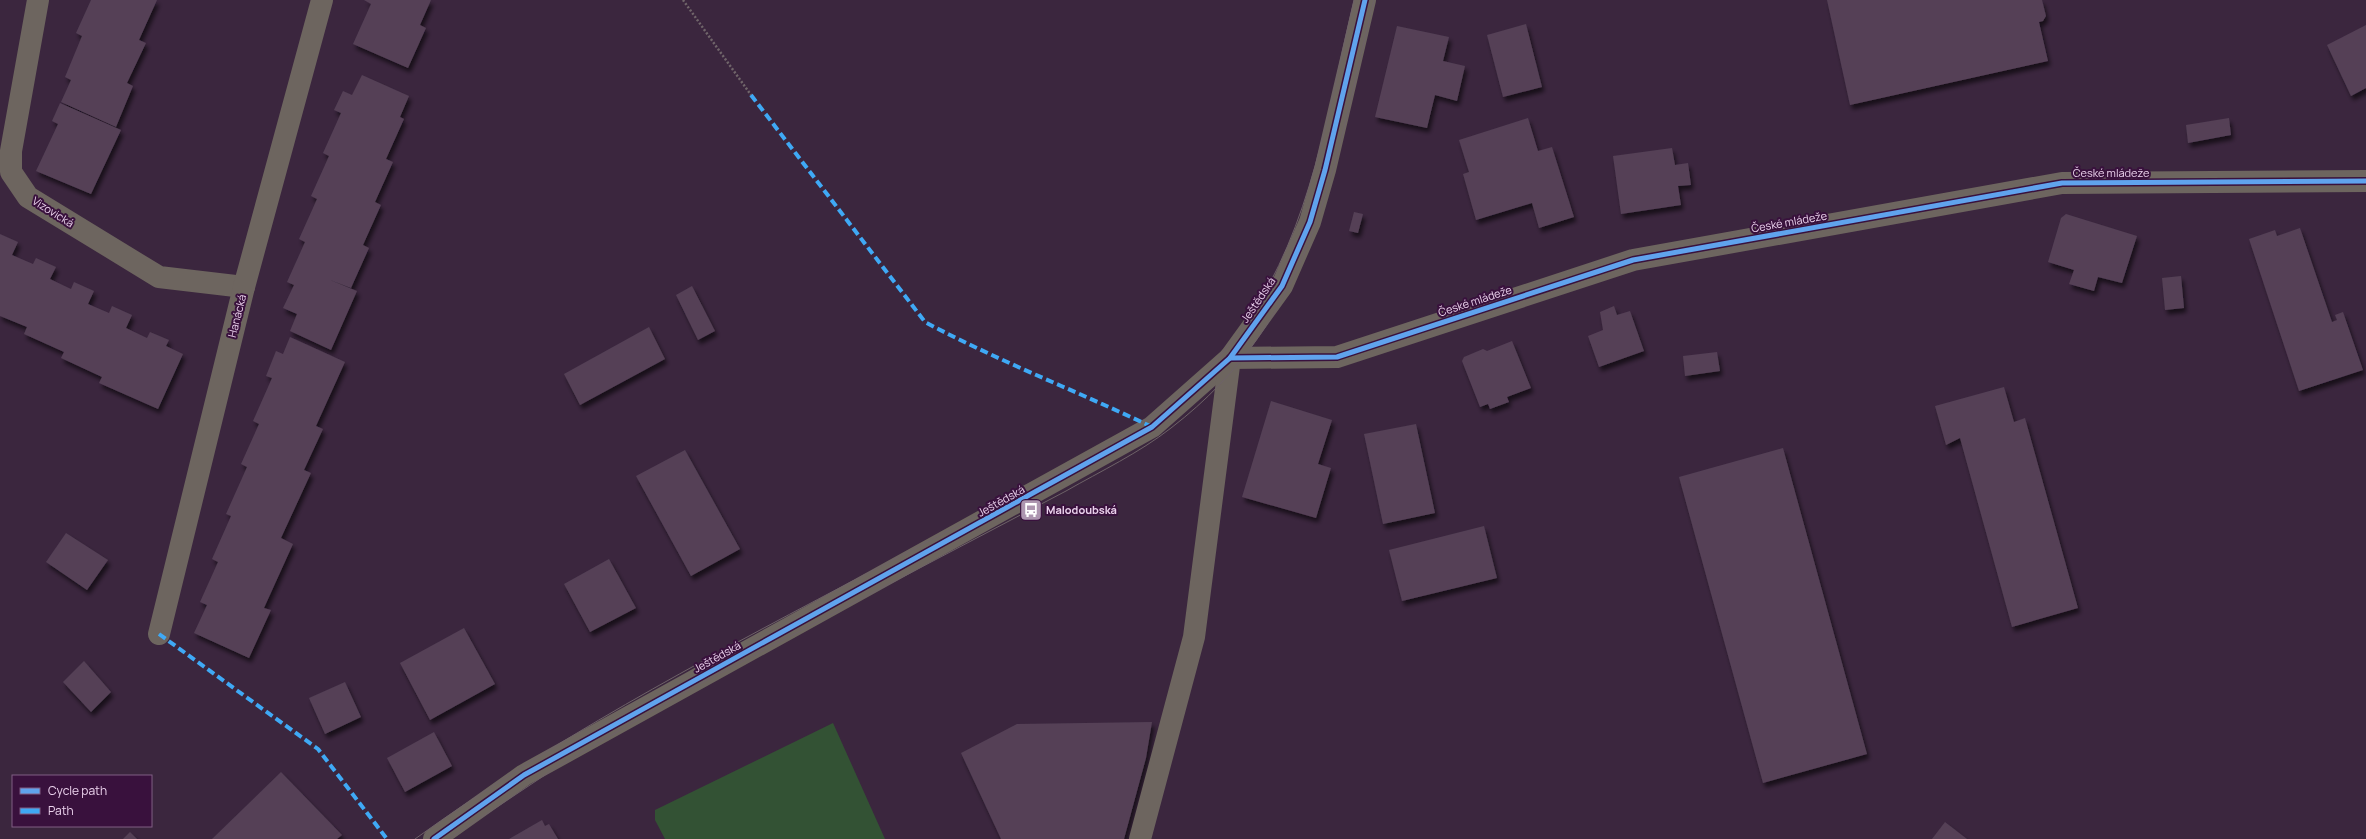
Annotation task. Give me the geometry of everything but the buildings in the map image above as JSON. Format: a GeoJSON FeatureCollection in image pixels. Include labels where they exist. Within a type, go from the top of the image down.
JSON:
{"type":"FeatureCollection","features":[{"type":"Feature","properties":{"kind":"street","name":"Vizovická"},"geometry":{"type":"LineString","coordinates":[[38,0],[11,151],[11,172],[28,197],[159,277],[244,286]]}},
{"type":"Feature","properties":{"kind":"street","name":"Hanácká"},"geometry":{"type":"LineString","coordinates":[[159,634],[244,286],[322,0]]}},
{"type":"Feature","properties":{"kind":"street","name":"Ještědská"},"geometry":{"type":"LineString","coordinates":[[434,839],[524,774],[1152,427],[1230,358],[1282,286],[1310,222],[1326,170],[1365,0]]}},
{"type":"Feature","properties":{"kind":"street","name":"České mládeže"},"geometry":{"type":"LineString","coordinates":[[1230,358],[1337,357],[1633,260],[2062,183],[2366,181]]}},
{"type":"Feature","properties":{"kind":"street"},"geometry":{"type":"LineString","coordinates":[[1140,839],[1194,638],[1230,358]]}},
{"type":"Feature","properties":{"kind":"path"},"geometry":{"type":"LineString","coordinates":[[683,0],[751,94]]}},
{"type":"Feature","properties":{"kind":"green space"},"geometry":{"type":"Polygon","coordinates":[[[833,723],[885,839],[665,839],[655,820],[655,810],[833,723]]]}},
{"type":"Feature","properties":{"kind":"tram line"},"geometry":{"type":"LineString","coordinates":[[415,839],[466,803],[519,769],[626,704],[734,644],[1043,481],[1109,444],[1170,402],[1198,378],[1224,351],[1247,321],[1269,284],[1287,246],[1303,206],[1315,166],[1354,0]]}},
{"type":"Feature","properties":{"kind":"tram line"},"geometry":{"type":"LineString","coordinates":[[449,839],[554,769],[690,689],[1066,491],[1133,454],[1171,428],[1220,385],[1258,338],[1288,287],[1312,234],[1330,179],[1346,121],[1374,0]]}},
{"type":"Feature","properties":{"kind":"marked path"},"geometry":{"type":"LineString","coordinates":[[751,95],[925,322],[1009,363],[1152,427]]}},
{"type":"Feature","properties":{"kind":"marked path"},"geometry":{"type":"LineString","coordinates":[[159,634],[318,749],[387,839]]}},
{"type":"Feature","properties":{"kind":"cycle path"},"geometry":{"type":"LineString","coordinates":[[434,839],[524,775],[1152,427],[1230,358],[1282,286],[1310,222],[1325,170],[1365,0]]}},
{"type":"Feature","properties":{"kind":"cycle path"},"geometry":{"type":"LineString","coordinates":[[1230,358],[1337,357],[1633,260],[2062,183],[2366,181]]}},
{"type":"Feature","properties":{"kind":"place","name":"Malodoubská"},"geometry":{"type":"Point","coordinates":[1031,510]}}]}
